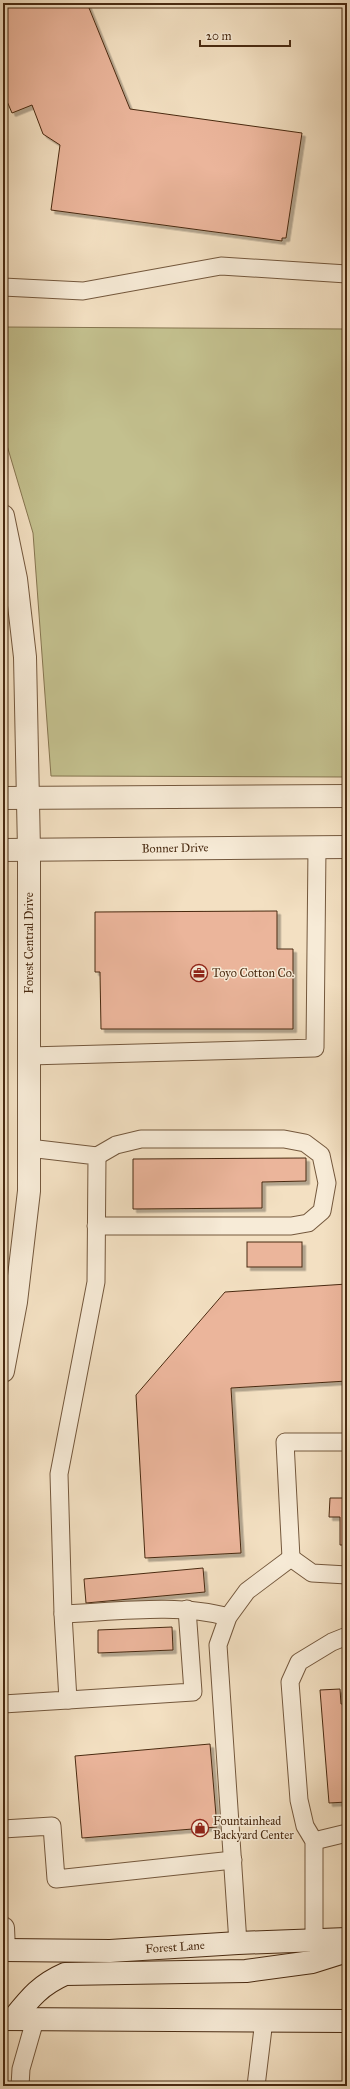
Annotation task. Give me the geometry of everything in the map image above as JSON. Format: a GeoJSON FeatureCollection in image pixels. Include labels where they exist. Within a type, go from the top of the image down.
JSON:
{"type":"FeatureCollection","features":[{"type":"Feature","properties":{"kind":"street","name":"Forest Central Drive"},"geometry":{"type":"LineString","coordinates":[[3,516],[16,579],[25,657],[29,850],[29,1191],[16,1302],[3,1370]]}},
{"type":"Feature","properties":{"kind":"street"},"geometry":{"type":"LineString","coordinates":[[3,798],[347,796]]}},
{"type":"Feature","properties":{"kind":"street","name":"Bonner Drive"},"geometry":{"type":"LineString","coordinates":[[3,850],[347,846]]}},
{"type":"Feature","properties":{"kind":"street"},"geometry":{"type":"LineString","coordinates":[[3,1928],[3,1950]]}},
{"type":"Feature","properties":{"kind":"street","name":"Forest Lane"},"geometry":{"type":"LineString","coordinates":[[3,1950],[110,1951],[314,1939],[347,1939]]}},
{"type":"Feature","properties":{"kind":"street"},"geometry":{"type":"LineString","coordinates":[[6,2023],[36,1990],[65,1974],[246,1971],[312,1962],[347,1951]]}},
{"type":"Feature","properties":{"kind":"street"},"geometry":{"type":"LineString","coordinates":[[6,2023],[35,2020],[347,2021]]}},
{"type":"Feature","properties":{"kind":"street"},"geometry":{"type":"LineString","coordinates":[[289,2020],[347,2028]]}},
{"type":"Feature","properties":{"kind":"lane"},"geometry":{"type":"LineString","coordinates":[[3,287],[83,291],[221,266],[347,274]]}},
{"type":"Feature","properties":{"kind":"lane"},"geometry":{"type":"LineString","coordinates":[[29,1056],[315,1048],[317,847]]}},
{"type":"Feature","properties":{"kind":"lane"},"geometry":{"type":"LineString","coordinates":[[29,1148],[97,1156],[116,1145],[141,1140],[284,1139],[305,1143],[321,1155],[327,1183],[322,1211],[308,1222],[291,1226],[96,1226]]}},
{"type":"Feature","properties":{"kind":"lane"},"geometry":{"type":"LineString","coordinates":[[68,1700],[62,1614],[59,1474],[96,1282],[97,1156]]}},
{"type":"Feature","properties":{"kind":"lane"},"geometry":{"type":"LineString","coordinates":[[291,1558],[285,1442],[347,1442]]}},
{"type":"Feature","properties":{"kind":"lane"},"geometry":{"type":"LineString","coordinates":[[291,1558],[312,1573],[347,1575]]}},
{"type":"Feature","properties":{"kind":"lane"},"geometry":{"type":"LineString","coordinates":[[238,1943],[218,1645],[228,1617],[247,1591],[291,1558]]}},
{"type":"Feature","properties":{"kind":"lane"},"geometry":{"type":"LineString","coordinates":[[62,1614],[187,1609],[210,1612],[228,1617]]}},
{"type":"Feature","properties":{"kind":"lane"},"geometry":{"type":"LineString","coordinates":[[3,1704],[192,1692],[187,1609]]}},
{"type":"Feature","properties":{"kind":"lane"},"geometry":{"type":"LineString","coordinates":[[314,1939],[314,1841],[306,1826],[299,1800],[290,1682],[299,1662],[342,1641]]}},
{"type":"Feature","properties":{"kind":"lane"},"geometry":{"type":"LineString","coordinates":[[3,1830],[52,1826],[56,1879],[233,1860]]}},
{"type":"Feature","properties":{"kind":"lane"},"geometry":{"type":"LineString","coordinates":[[314,1841],[347,1833]]}},
{"type":"Feature","properties":{"kind":"lane"},"geometry":{"type":"LineString","coordinates":[[20,2086],[21,2069],[35,2020]]}},
{"type":"Feature","properties":{"kind":"lane"},"geometry":{"type":"LineString","coordinates":[[256,2086],[264,2020]]}},
{"type":"Feature","properties":{"kind":"shaded area"},"geometry":{"type":"Polygon","coordinates":[[[3,327],[347,329],[347,777],[51,776],[33,533],[3,432],[3,327]]]}},
{"type":"Feature","properties":{"kind":"building"},"geometry":{"type":"Polygon","coordinates":[[[3,3],[87,3],[130,109],[302,133],[286,238],[282,238],[282,241],[51,210],[60,145],[43,134],[32,105],[12,113],[3,92],[3,3]]]}},
{"type":"Feature","properties":{"kind":"building"},"geometry":{"type":"Polygon","coordinates":[[[277,911],[277,949],[293,949],[293,1029],[101,1029],[100,972],[95,972],[95,912],[277,911]]]}},
{"type":"Feature","properties":{"kind":"building"},"geometry":{"type":"Polygon","coordinates":[[[306,1158],[306,1181],[262,1182],[262,1208],[133,1209],[133,1159],[306,1158]]]}},
{"type":"Feature","properties":{"kind":"building"},"geometry":{"type":"Polygon","coordinates":[[[247,1242],[302,1242],[302,1267],[247,1267],[247,1242]]]}},
{"type":"Feature","properties":{"kind":"building"},"geometry":{"type":"Polygon","coordinates":[[[347,1284],[347,1381],[231,1388],[241,1553],[145,1558],[136,1395],[225,1292],[347,1284]]]}},
{"type":"Feature","properties":{"kind":"building"},"geometry":{"type":"Polygon","coordinates":[[[330,1498],[347,1498],[347,1545],[340,1545],[340,1517],[329,1517],[330,1498]]]}},
{"type":"Feature","properties":{"kind":"building"},"geometry":{"type":"Polygon","coordinates":[[[203,1568],[205,1592],[86,1603],[84,1579],[203,1568]]]}},
{"type":"Feature","properties":{"kind":"building"},"geometry":{"type":"Polygon","coordinates":[[[172,1627],[173,1650],[98,1653],[98,1630],[172,1627]]]}},
{"type":"Feature","properties":{"kind":"building"},"geometry":{"type":"Polygon","coordinates":[[[340,1689],[341,1704],[347,1704],[347,1802],[329,1803],[320,1690],[340,1689]]]}},
{"type":"Feature","properties":{"kind":"building"},"geometry":{"type":"Polygon","coordinates":[[[210,1744],[217,1827],[82,1838],[75,1756],[210,1744]]]}},
{"type":"Feature","properties":{"kind":"place","name":"Toyo Cotton Co."},"geometry":{"type":"Point","coordinates":[199,973]}},
{"type":"Feature","properties":{"kind":"place","name":"Fountainhead Backyard Center"},"geometry":{"type":"Point","coordinates":[200,1828]}}]}
